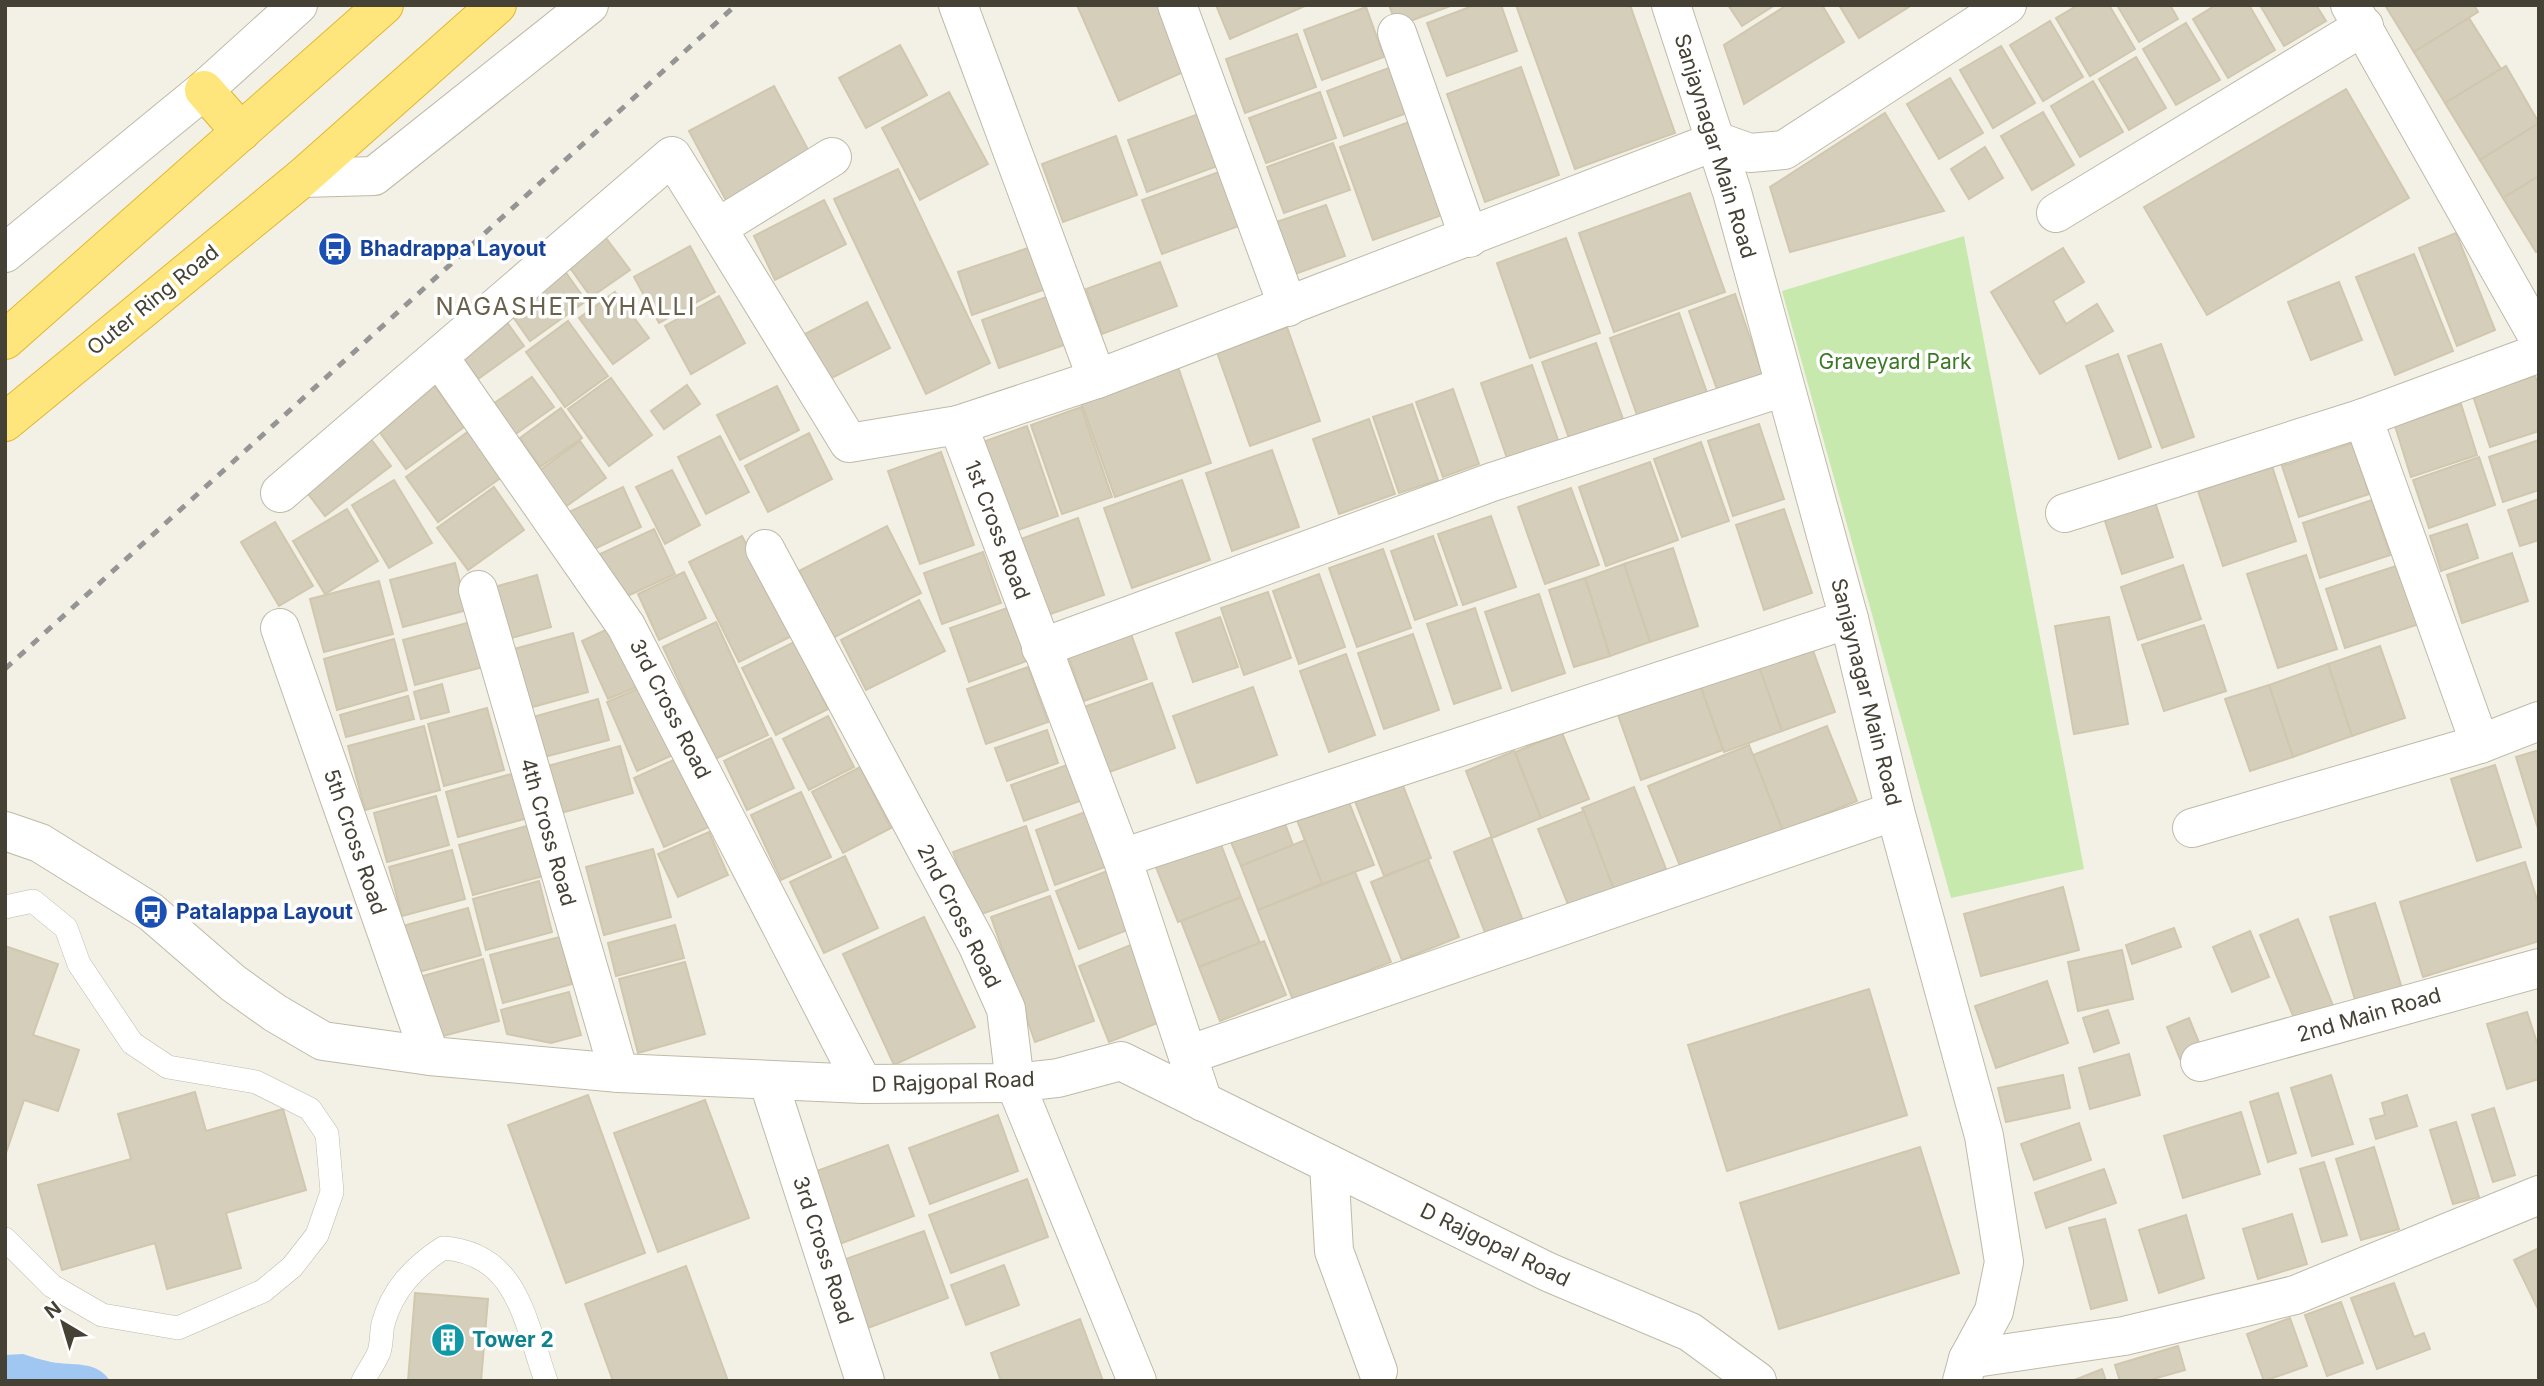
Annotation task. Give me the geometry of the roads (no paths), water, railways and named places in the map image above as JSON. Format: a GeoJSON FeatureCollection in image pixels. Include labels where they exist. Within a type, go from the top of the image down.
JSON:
{"type":"FeatureCollection","features":[{"type":"Feature","properties":{"kind":"highway"},"geometry":{"type":"LineString","coordinates":[[5,340],[384,5]]}},
{"type":"Feature","properties":{"kind":"highway","name":"Outer Ring Road"},"geometry":{"type":"LineString","coordinates":[[5,422],[302,178],[497,5]]}},
{"type":"Feature","properties":{"kind":"highway"},"geometry":{"type":"LineString","coordinates":[[204,90],[241,132]]}},
{"type":"Feature","properties":{"kind":"street"},"geometry":{"type":"LineString","coordinates":[[5,253],[204,90],[298,5]]}},
{"type":"Feature","properties":{"kind":"street"},"geometry":{"type":"LineString","coordinates":[[302,178],[374,176],[589,5]]}},
{"type":"Feature","properties":{"kind":"street"},"geometry":{"type":"LineString","coordinates":[[958,5],[1097,379]]}},
{"type":"Feature","properties":{"kind":"street"},"geometry":{"type":"LineString","coordinates":[[1177,5],[1288,307]]}},
{"type":"Feature","properties":{"kind":"street","name":"Sanjaynagar Main Road"},"geometry":{"type":"LineString","coordinates":[[1671,5],[1716,141],[1849,618],[1895,811],[1984,1136],[2004,1262],[1994,1311],[1965,1370]]}},
{"type":"Feature","properties":{"kind":"street"},"geometry":{"type":"LineString","coordinates":[[280,493],[672,156],[849,443],[958,425],[1097,379],[1716,141],[1750,153],[1784,150],[2007,5]]}},
{"type":"Feature","properties":{"kind":"street"},"geometry":{"type":"LineString","coordinates":[[2056,213],[2357,16],[2539,339]]}},
{"type":"Feature","properties":{"kind":"street"},"geometry":{"type":"LineString","coordinates":[[1397,33],[1469,238]]}},
{"type":"Feature","properties":{"kind":"street"},"geometry":{"type":"LineString","coordinates":[[717,228],[832,157]]}},
{"type":"Feature","properties":{"kind":"street"},"geometry":{"type":"LineString","coordinates":[[2065,513],[2363,418],[2539,353]]}},
{"type":"Feature","properties":{"kind":"street","name":"3rd Cross Road"},"geometry":{"type":"LineString","coordinates":[[439,357],[626,626],[863,1084]]}},
{"type":"Feature","properties":{"kind":"street"},"geometry":{"type":"LineString","coordinates":[[1041,648],[1492,482],[1784,387]]}},
{"type":"Feature","properties":{"kind":"street"},"geometry":{"type":"LineString","coordinates":[[2363,418],[2480,744]]}},
{"type":"Feature","properties":{"kind":"street","name":"1st Cross Road"},"geometry":{"type":"LineString","coordinates":[[958,425],[1122,858],[1203,1101]]}},
{"type":"Feature","properties":{"kind":"street","name":"2nd Cross Road"},"geometry":{"type":"LineString","coordinates":[[765,549],[977,944],[1006,1009],[1015,1083],[1137,1381]]}},
{"type":"Feature","properties":{"kind":"street","name":"4th Cross Road"},"geometry":{"type":"LineString","coordinates":[[478,590],[619,1073]]}},
{"type":"Feature","properties":{"kind":"street"},"geometry":{"type":"LineString","coordinates":[[1122,858],[1849,618]]}},
{"type":"Feature","properties":{"kind":"street","name":"5th Cross Road"},"geometry":{"type":"LineString","coordinates":[[280,628],[430,1056]]}},
{"type":"Feature","properties":{"kind":"street"},"geometry":{"type":"LineString","coordinates":[[2192,828],[2480,744],[2539,721]]}},
{"type":"Feature","properties":{"kind":"street"},"geometry":{"type":"LineString","coordinates":[[1188,1055],[1895,811]]}},
{"type":"Feature","properties":{"kind":"street","name":"D Rajgopal Road"},"geometry":{"type":"LineString","coordinates":[[5,831],[40,843],[151,912],[244,991],[323,1041],[430,1056],[619,1073],[863,1084],[1015,1083],[1058,1078],[1121,1061],[1548,1272],[1690,1332],[1758,1381]]}},
{"type":"Feature","properties":{"kind":"street","name":"2nd Main Road"},"geometry":{"type":"LineString","coordinates":[[2200,1062],[2539,968]]}},
{"type":"Feature","properties":{"kind":"street","name":"3rd Cross Road"},"geometry":{"type":"LineString","coordinates":[[768,1080],[865,1381]]}},
{"type":"Feature","properties":{"kind":"street"},"geometry":{"type":"LineString","coordinates":[[1329,1164],[1334,1251],[1378,1371]]}},
{"type":"Feature","properties":{"kind":"street"},"geometry":{"type":"LineString","coordinates":[[1965,1370],[2295,1295],[2539,1195]]}},
{"type":"Feature","properties":{"kind":"lane"},"geometry":{"type":"LineString","coordinates":[[5,907],[33,901],[66,928],[79,964],[110,1015],[132,1043],[168,1067],[256,1082],[310,1109],[327,1134],[332,1192],[317,1236],[292,1267],[262,1292],[177,1328],[102,1315],[52,1286],[5,1239]]}},
{"type":"Feature","properties":{"kind":"lane"},"geometry":{"type":"LineString","coordinates":[[363,1381],[380,1351],[383,1325],[392,1301],[414,1270],[443,1248],[472,1252],[500,1271],[512,1286],[545,1381]]}},
{"type":"Feature","properties":{"kind":"water"},"geometry":{"type":"Polygon","coordinates":[[[23,1354],[51,1362],[91,1367],[105,1374],[110,1381],[5,1381],[5,1355],[23,1354]]]}},
{"type":"Feature","properties":{"kind":"railway"},"geometry":{"type":"LineString","coordinates":[[5,669],[736,5]]}},
{"type":"Feature","properties":{"kind":"place","name":"Bhadrappa Layout"},"geometry":{"type":"Point","coordinates":[335,249]}},
{"type":"Feature","properties":{"kind":"place","name":"Patalappa Layout"},"geometry":{"type":"Point","coordinates":[151,912]}},
{"type":"Feature","properties":{"kind":"place","name":"Tower 2"},"geometry":{"type":"Point","coordinates":[448,1340]}},
{"type":"Feature","properties":{"kind":"district","name":"NAGASHETTYHALLI"},"geometry":{"type":"Point","coordinates":[566,307]}},
{"type":"Feature","properties":{"kind":"park label","name":"Graveyard Park"},"geometry":{"type":"Point","coordinates":[1895,362]}}]}
